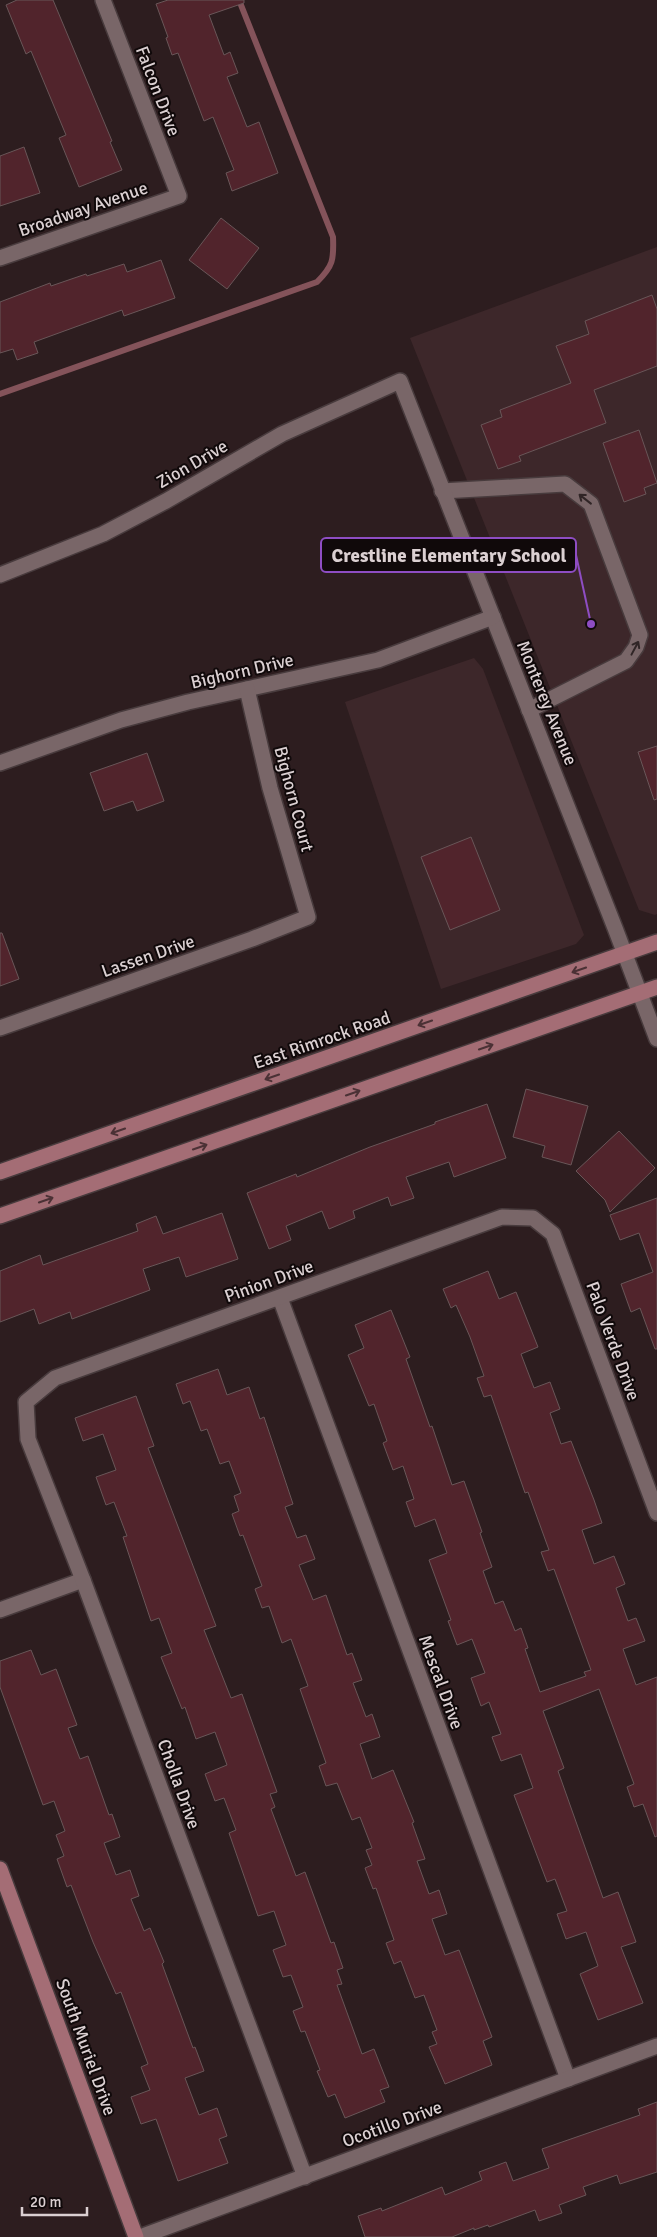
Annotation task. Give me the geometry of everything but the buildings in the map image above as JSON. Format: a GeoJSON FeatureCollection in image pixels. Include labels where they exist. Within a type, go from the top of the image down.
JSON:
{"type":"FeatureCollection","features":[{"type":"Feature","properties":{"kind":"main road","name":"East Rimrock Road"},"geometry":{"type":"LineString","coordinates":[[0,1172],[657,942]]}},
{"type":"Feature","properties":{"kind":"main road"},"geometry":{"type":"LineString","coordinates":[[0,1216],[657,987]]}},
{"type":"Feature","properties":{"kind":"main road","name":"South Muriel Drive"},"geometry":{"type":"LineString","coordinates":[[0,1869],[136,2237]]}},
{"type":"Feature","properties":{"kind":"street","name":"Falcon Drive"},"geometry":{"type":"LineString","coordinates":[[103,0],[179,196]]}},
{"type":"Feature","properties":{"kind":"street","name":"Broadway Avenue"},"geometry":{"type":"LineString","coordinates":[[0,258],[179,196]]}},
{"type":"Feature","properties":{"kind":"street","name":"Monterey Avenue"},"geometry":{"type":"LineString","coordinates":[[400,381],[657,1040]]}},
{"type":"Feature","properties":{"kind":"street","name":"Zion Drive"},"geometry":{"type":"LineString","coordinates":[[0,575],[103,534],[166,501],[282,434],[400,381]]}},
{"type":"Feature","properties":{"kind":"street"},"geometry":{"type":"LineString","coordinates":[[442,491],[565,484],[591,504],[640,635],[636,647],[626,661],[598,677],[529,710]]}},
{"type":"Feature","properties":{"kind":"street","name":"Bighorn Drive"},"geometry":{"type":"LineString","coordinates":[[0,763],[121,720],[247,689],[378,660],[493,618]]}},
{"type":"Feature","properties":{"kind":"street","name":"Bighorn Court"},"geometry":{"type":"LineString","coordinates":[[247,689],[270,788],[308,917]]}},
{"type":"Feature","properties":{"kind":"street","name":"Lassen Drive"},"geometry":{"type":"LineString","coordinates":[[0,1028],[252,939],[308,917]]}},
{"type":"Feature","properties":{"kind":"street","name":"Pinion Drive"},"geometry":{"type":"LineString","coordinates":[[26,1402],[55,1378],[502,1217],[533,1218]]}},
{"type":"Feature","properties":{"kind":"street","name":"Palo Verde Drive"},"geometry":{"type":"LineString","coordinates":[[533,1218],[553,1234],[657,1513]]}},
{"type":"Feature","properties":{"kind":"street","name":"Mescal Drive"},"geometry":{"type":"LineString","coordinates":[[280,1298],[568,2079]]}},
{"type":"Feature","properties":{"kind":"street","name":"Cholla Drive"},"geometry":{"type":"LineString","coordinates":[[26,1402],[28,1439],[83,1580],[304,2177]]}},
{"type":"Feature","properties":{"kind":"street"},"geometry":{"type":"LineString","coordinates":[[0,1610],[83,1580]]}},
{"type":"Feature","properties":{"kind":"street","name":"Ocotillo Drive"},"geometry":{"type":"LineString","coordinates":[[140,2237],[657,2046]]}},
{"type":"Feature","properties":{"kind":"shaded area"},"geometry":{"type":"Polygon","coordinates":[[[657,247],[657,914],[655,915],[639,910],[410,338],[657,247]]]}},
{"type":"Feature","properties":{"kind":"shaded area"},"geometry":{"type":"Polygon","coordinates":[[[474,658],[483,669],[584,935],[576,944],[441,989],[345,702],[474,658]]]}},
{"type":"Feature","properties":{"kind":"waterway"},"geometry":{"type":"LineString","coordinates":[[0,394],[317,282],[329,267],[333,257],[333,237],[239,0]]}},
{"type":"Feature","properties":{"kind":"place","name":"Crestline Elementary School"},"geometry":{"type":"Point","coordinates":[591,624]}}]}
